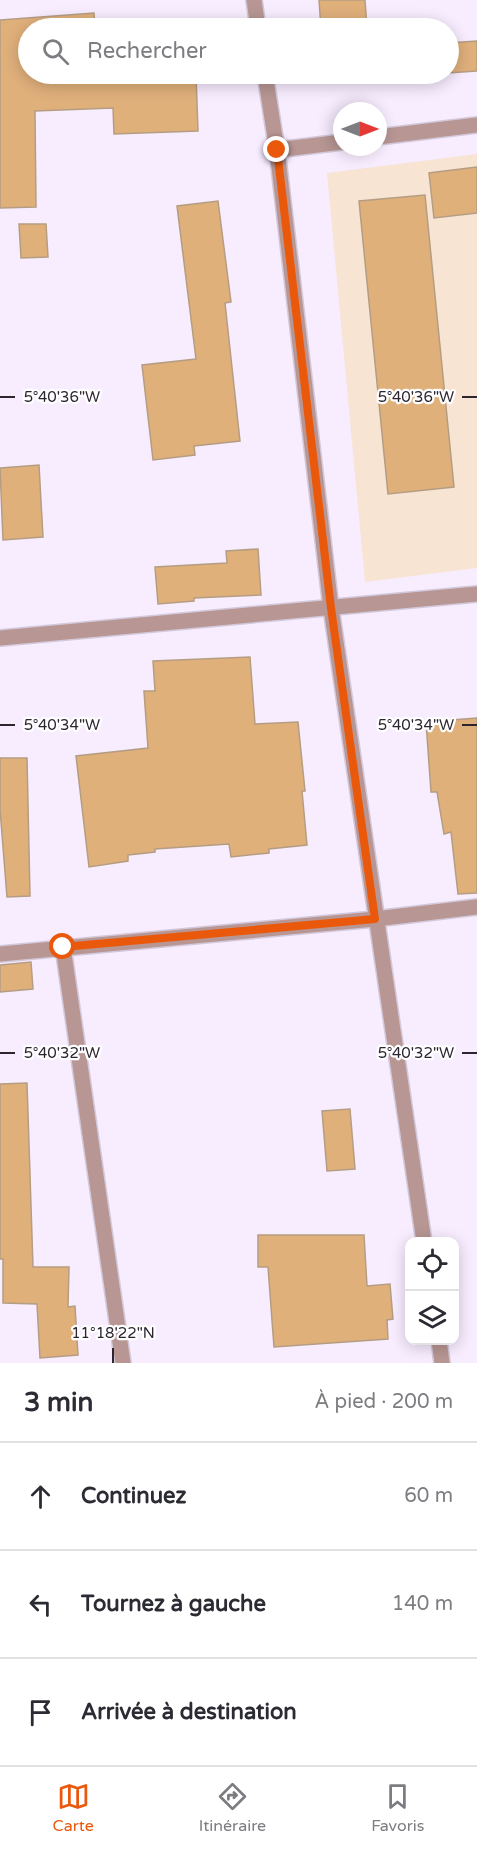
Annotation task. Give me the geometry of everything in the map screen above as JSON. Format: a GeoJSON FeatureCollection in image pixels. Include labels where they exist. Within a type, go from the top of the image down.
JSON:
{"type":"FeatureCollection","features":[{"type":"Feature","properties":{"kind":"street"},"geometry":{"type":"LineString","coordinates":[[254,0],[257,18]]}},
{"type":"Feature","properties":{"kind":"street"},"geometry":{"type":"LineString","coordinates":[[267,84],[277,150],[331,608],[423,1237]]}},
{"type":"Feature","properties":{"kind":"street"},"geometry":{"type":"LineString","coordinates":[[387,136],[477,125]]}},
{"type":"Feature","properties":{"kind":"street"},"geometry":{"type":"LineString","coordinates":[[277,150],[333,143]]}},
{"type":"Feature","properties":{"kind":"street"},"geometry":{"type":"LineString","coordinates":[[0,638],[477,594]]}},
{"type":"Feature","properties":{"kind":"street"},"geometry":{"type":"LineString","coordinates":[[0,954],[375,919],[477,907]]}},
{"type":"Feature","properties":{"kind":"street"},"geometry":{"type":"LineString","coordinates":[[63,947],[123,1363]]}},
{"type":"Feature","properties":{"kind":"street"},"geometry":{"type":"LineString","coordinates":[[440,1345],[442,1363]]}},
{"type":"Feature","properties":{"kind":"shaded area"},"geometry":{"type":"Polygon","coordinates":[[[477,154],[477,568],[365,582],[327,173],[477,154]]]}},
{"type":"Feature","properties":{"kind":"building"},"geometry":{"type":"Polygon","coordinates":[[[319,0],[365,0],[366,18],[320,18],[319,0]]]}},
{"type":"Feature","properties":{"kind":"building"},"geometry":{"type":"Polygon","coordinates":[[[94,13],[94,18],[27,18],[94,13]]]}},
{"type":"Feature","properties":{"kind":"building"},"geometry":{"type":"Polygon","coordinates":[[[18,19],[18,84],[196,84],[198,131],[114,134],[113,108],[35,111],[36,207],[0,208],[0,20],[18,19]]]}},
{"type":"Feature","properties":{"kind":"building"},"geometry":{"type":"Polygon","coordinates":[[[477,41],[477,71],[459,72],[459,42],[477,41]]]}},
{"type":"Feature","properties":{"kind":"building"},"geometry":{"type":"Polygon","coordinates":[[[477,167],[477,213],[434,218],[429,173],[477,167]]]}},
{"type":"Feature","properties":{"kind":"building"},"geometry":{"type":"Polygon","coordinates":[[[425,195],[454,487],[388,494],[359,201],[425,195]]]}},
{"type":"Feature","properties":{"kind":"building"},"geometry":{"type":"Polygon","coordinates":[[[218,201],[231,302],[225,303],[240,441],[194,446],[195,455],[153,460],[142,365],[196,359],[177,206],[218,201]]]}},
{"type":"Feature","properties":{"kind":"building"},"geometry":{"type":"Polygon","coordinates":[[[19,224],[46,224],[48,257],[21,258],[19,224]]]}},
{"type":"Feature","properties":{"kind":"building"},"geometry":{"type":"Polygon","coordinates":[[[39,465],[43,537],[3,540],[0,468],[39,465]]]}},
{"type":"Feature","properties":{"kind":"building"},"geometry":{"type":"Polygon","coordinates":[[[258,549],[261,595],[194,598],[194,601],[158,604],[155,567],[227,563],[226,551],[258,549]]]}},
{"type":"Feature","properties":{"kind":"building"},"geometry":{"type":"Polygon","coordinates":[[[250,657],[255,724],[298,722],[305,791],[302,791],[307,845],[269,849],[269,853],[231,857],[229,844],[155,849],[155,852],[128,855],[128,861],[89,867],[76,756],[148,748],[144,691],[155,691],[153,661],[250,657]]]}},
{"type":"Feature","properties":{"kind":"building"},"geometry":{"type":"Polygon","coordinates":[[[477,718],[477,893],[458,894],[451,832],[444,834],[437,792],[431,792],[426,722],[477,718]]]}},
{"type":"Feature","properties":{"kind":"building"},"geometry":{"type":"Polygon","coordinates":[[[0,758],[27,758],[30,896],[7,897],[0,809],[0,758]]]}},
{"type":"Feature","properties":{"kind":"building"},"geometry":{"type":"Polygon","coordinates":[[[31,962],[33,989],[0,992],[0,965],[31,962]]]}},
{"type":"Feature","properties":{"kind":"building"},"geometry":{"type":"Polygon","coordinates":[[[27,1083],[33,1267],[69,1267],[68,1307],[75,1306],[78,1355],[40,1358],[37,1304],[3,1303],[3,1259],[0,1259],[0,1084],[27,1083]]]}},
{"type":"Feature","properties":{"kind":"building"},"geometry":{"type":"Polygon","coordinates":[[[350,1109],[355,1169],[327,1171],[322,1111],[350,1109]]]}},
{"type":"Feature","properties":{"kind":"building"},"geometry":{"type":"Polygon","coordinates":[[[258,1235],[364,1235],[367,1286],[390,1284],[393,1319],[387,1320],[388,1339],[274,1347],[268,1267],[258,1267],[258,1235]]]}},
{"type":"Feature","properties":{"kind":"route"},"geometry":{"type":"LineString","coordinates":[[63,947],[375,919],[331,608],[277,150]]}}]}
